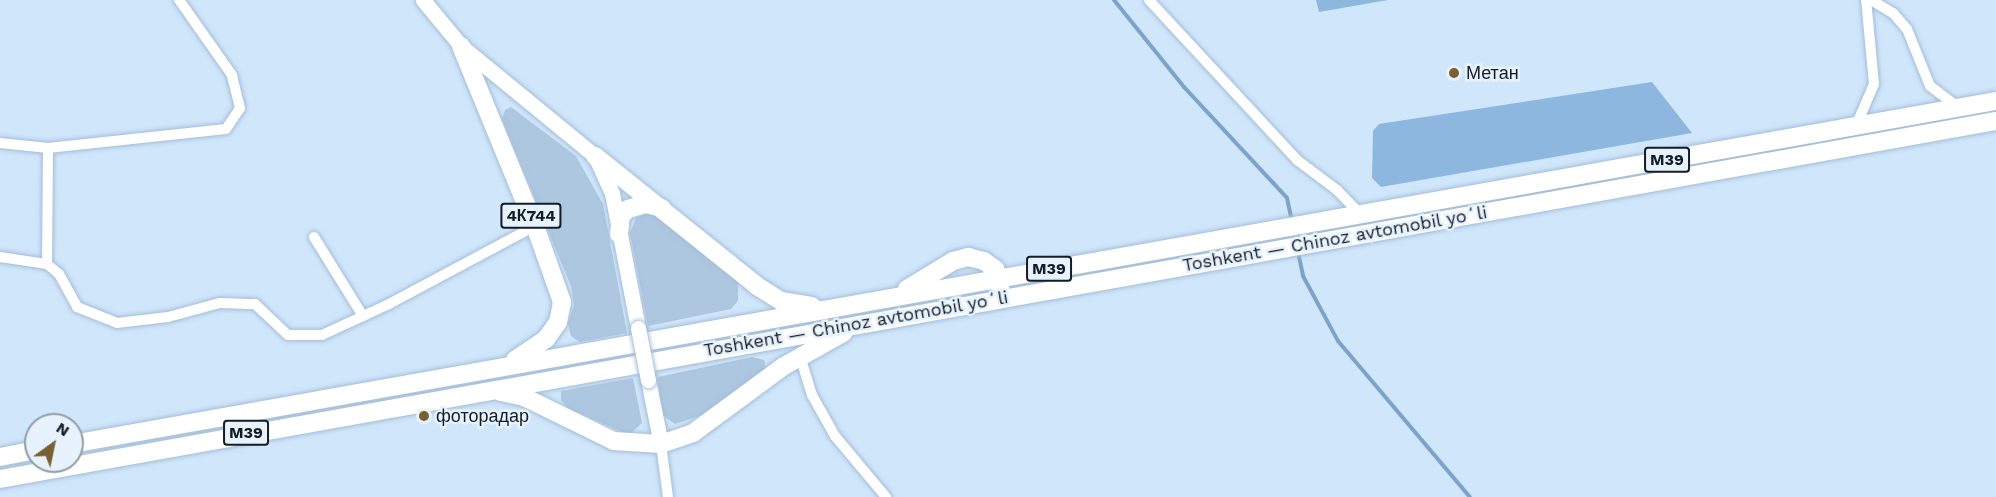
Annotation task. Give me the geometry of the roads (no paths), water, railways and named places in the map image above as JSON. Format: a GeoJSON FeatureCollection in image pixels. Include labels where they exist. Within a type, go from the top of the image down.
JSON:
{"type":"FeatureCollection","features":[{"type":"Feature","properties":{"kind":"highway","name":"4К744"},"geometry":{"type":"LineString","coordinates":[[461,46],[535,226],[559,291],[561,312],[546,339],[503,366]]}},
{"type":"Feature","properties":{"kind":"highway","name":"Toshkent — Chinoz avtomobil yoʻli"},"geometry":{"type":"LineString","coordinates":[[84,442],[1996,101]]}},
{"type":"Feature","properties":{"kind":"highway","name":"Toshkent — Chinoz avtomobil yoʻli"},"geometry":{"type":"LineString","coordinates":[[0,479],[1996,121]]}},
{"type":"Feature","properties":{"kind":"highway"},"geometry":{"type":"LineString","coordinates":[[595,156],[664,208],[730,267],[781,301],[829,309]]}},
{"type":"Feature","properties":{"kind":"highway"},"geometry":{"type":"LineString","coordinates":[[620,234],[621,216],[628,209],[646,204],[664,208]]}},
{"type":"Feature","properties":{"kind":"highway"},"geometry":{"type":"LineString","coordinates":[[891,298],[960,259],[984,261],[1000,278],[995,300]]}},
{"type":"Feature","properties":{"kind":"highway"},"geometry":{"type":"LineString","coordinates":[[492,389],[524,397],[614,441],[638,446],[661,444],[693,433],[800,356],[863,323]]}},
{"type":"Feature","properties":{"kind":"highway"},"geometry":{"type":"LineString","coordinates":[[367,391],[358,403],[369,411]]}},
{"type":"Feature","properties":{"kind":"highway"},"geometry":{"type":"LineString","coordinates":[[0,457],[24,452]]}},
{"type":"Feature","properties":{"kind":"main road"},"geometry":{"type":"LineString","coordinates":[[423,0],[461,46],[595,156],[612,193],[661,444]]}},
{"type":"Feature","properties":{"kind":"street"},"geometry":{"type":"LineString","coordinates":[[0,143],[48,148],[226,129],[240,108],[232,75],[179,0]]}},
{"type":"Feature","properties":{"kind":"street"},"geometry":{"type":"LineString","coordinates":[[1149,0],[1297,160],[1337,190],[1360,214]]}},
{"type":"Feature","properties":{"kind":"street"},"geometry":{"type":"LineString","coordinates":[[1868,0],[1893,13],[1907,29],[1930,86],[1959,108]]}},
{"type":"Feature","properties":{"kind":"street"},"geometry":{"type":"LineString","coordinates":[[1856,126],[1874,84],[1868,0]]}},
{"type":"Feature","properties":{"kind":"street"},"geometry":{"type":"LineString","coordinates":[[47,264],[48,148]]}},
{"type":"Feature","properties":{"kind":"street"},"geometry":{"type":"LineString","coordinates":[[0,257],[47,264],[58,274],[77,306],[117,323],[168,317],[220,303],[255,304],[288,335],[322,335],[535,226]]}},
{"type":"Feature","properties":{"kind":"street"},"geometry":{"type":"LineString","coordinates":[[315,237],[363,316]]}},
{"type":"Feature","properties":{"kind":"street"},"geometry":{"type":"LineString","coordinates":[[800,356],[812,395],[835,436],[886,497]]}},
{"type":"Feature","properties":{"kind":"street"},"geometry":{"type":"LineString","coordinates":[[661,444],[668,497]]}},
{"type":"Feature","properties":{"kind":"waterway"},"geometry":{"type":"LineString","coordinates":[[1114,0],[1184,87],[1287,198],[1292,221]]}},
{"type":"Feature","properties":{"kind":"waterway"},"geometry":{"type":"LineString","coordinates":[[1298,252],[1303,276],[1338,341],[1470,497]]}},
{"type":"Feature","properties":{"kind":"place","name":"Метан"},"geometry":{"type":"Point","coordinates":[1454,73]}},
{"type":"Feature","properties":{"kind":"place","name":"фоторадар"},"geometry":{"type":"Point","coordinates":[424,416]}}]}
